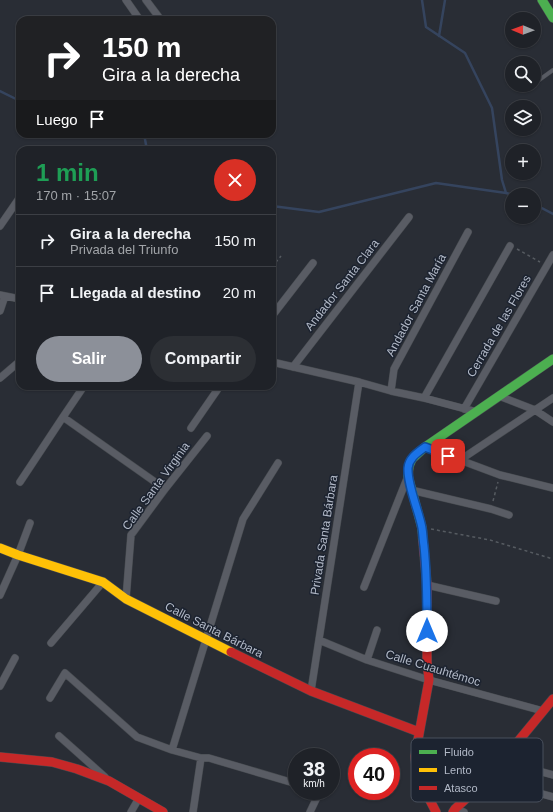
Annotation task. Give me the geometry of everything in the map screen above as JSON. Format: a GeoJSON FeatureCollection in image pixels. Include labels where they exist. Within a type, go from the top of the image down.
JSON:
{"type":"FeatureCollection","features":[{"type":"Feature","properties":{"kind":"street"},"geometry":{"type":"LineString","coordinates":[[126,0],[137,16]]}},
{"type":"Feature","properties":{"kind":"street"},"geometry":{"type":"LineString","coordinates":[[146,0],[157,16]]}},
{"type":"Feature","properties":{"kind":"street"},"geometry":{"type":"LineString","coordinates":[[542,0],[553,18]]}},
{"type":"Feature","properties":{"kind":"street"},"geometry":{"type":"LineString","coordinates":[[0,226],[16,203]]}},
{"type":"Feature","properties":{"kind":"street","name":"Andador Santa Clara"},"geometry":{"type":"LineString","coordinates":[[293,367],[409,217]]}},
{"type":"Feature","properties":{"kind":"street","name":"Andador Santa María"},"geometry":{"type":"LineString","coordinates":[[391,391],[394,369],[468,232]]}},
{"type":"Feature","properties":{"kind":"street"},"geometry":{"type":"LineString","coordinates":[[424,398],[510,246]]}},
{"type":"Feature","properties":{"kind":"street","name":"Cerrada de las Flores"},"geometry":{"type":"LineString","coordinates":[[464,409],[553,255]]}},
{"type":"Feature","properties":{"kind":"street"},"geometry":{"type":"LineString","coordinates":[[276,311],[313,263]]}},
{"type":"Feature","properties":{"kind":"street"},"geometry":{"type":"LineString","coordinates":[[0,311],[3,296],[16,298]]}},
{"type":"Feature","properties":{"kind":"street"},"geometry":{"type":"LineString","coordinates":[[418,738],[429,680],[427,662],[427,585],[422,528],[408,476],[410,462],[413,456],[425,447],[553,359]]}},
{"type":"Feature","properties":{"kind":"street"},"geometry":{"type":"LineString","coordinates":[[276,363],[477,412]]}},
{"type":"Feature","properties":{"kind":"street"},"geometry":{"type":"LineString","coordinates":[[0,378],[16,364]]}},
{"type":"Feature","properties":{"kind":"street","name":"Privada Santa Bárbara"},"geometry":{"type":"LineString","coordinates":[[311,691],[359,382]]}},
{"type":"Feature","properties":{"kind":"street"},"geometry":{"type":"LineString","coordinates":[[20,482],[81,390]]}},
{"type":"Feature","properties":{"kind":"street","name":"Calle Santa Virginia"},"geometry":{"type":"LineString","coordinates":[[191,428],[217,390]]}},
{"type":"Feature","properties":{"kind":"street"},"geometry":{"type":"LineString","coordinates":[[499,396],[535,410],[553,422]]}},
{"type":"Feature","properties":{"kind":"street"},"geometry":{"type":"LineString","coordinates":[[460,460],[553,398]]}},
{"type":"Feature","properties":{"kind":"street"},"geometry":{"type":"LineString","coordinates":[[63,417],[165,489]]}},
{"type":"Feature","properties":{"kind":"street","name":"Calle Santa Virginia"},"geometry":{"type":"LineString","coordinates":[[126,598],[131,535],[207,436]]}},
{"type":"Feature","properties":{"kind":"street"},"geometry":{"type":"LineString","coordinates":[[425,447],[500,475],[553,488]]}},
{"type":"Feature","properties":{"kind":"street"},"geometry":{"type":"LineString","coordinates":[[172,750],[243,519],[278,463]]}},
{"type":"Feature","properties":{"kind":"street"},"geometry":{"type":"LineString","coordinates":[[364,587],[408,476]]}},
{"type":"Feature","properties":{"kind":"street"},"geometry":{"type":"LineString","coordinates":[[411,490],[491,509],[508,515]]}},
{"type":"Feature","properties":{"kind":"street"},"geometry":{"type":"LineString","coordinates":[[0,595],[18,555],[30,523]]}},
{"type":"Feature","properties":{"kind":"street","name":"Calle Santa Bárbara"},"geometry":{"type":"LineString","coordinates":[[0,548],[103,582],[126,598],[206,640],[311,691],[419,732]]}},
{"type":"Feature","properties":{"kind":"street"},"geometry":{"type":"LineString","coordinates":[[51,643],[103,582]]}},
{"type":"Feature","properties":{"kind":"street"},"geometry":{"type":"LineString","coordinates":[[427,585],[496,601]]}},
{"type":"Feature","properties":{"kind":"street"},"geometry":{"type":"LineString","coordinates":[[367,660],[377,630]]}},
{"type":"Feature","properties":{"kind":"street","name":"Calle Cuauhtémoc"},"geometry":{"type":"LineString","coordinates":[[319,640],[367,660],[429,680],[543,711]]}},
{"type":"Feature","properties":{"kind":"street"},"geometry":{"type":"LineString","coordinates":[[0,686],[16,658]]}},
{"type":"Feature","properties":{"kind":"street"},"geometry":{"type":"LineString","coordinates":[[50,698],[65,673],[138,737],[172,750],[201,758],[209,758],[288,781]]}},
{"type":"Feature","properties":{"kind":"street"},"geometry":{"type":"LineString","coordinates":[[521,738],[553,699]]}},
{"type":"Feature","properties":{"kind":"street"},"geometry":{"type":"LineString","coordinates":[[59,736],[109,781]]}},
{"type":"Feature","properties":{"kind":"street"},"geometry":{"type":"LineString","coordinates":[[0,757],[52,762],[77,769],[109,781],[163,812]]}},
{"type":"Feature","properties":{"kind":"street"},"geometry":{"type":"LineString","coordinates":[[193,812],[201,758]]}},
{"type":"Feature","properties":{"kind":"street"},"geometry":{"type":"LineString","coordinates":[[543,772],[553,775]]}},
{"type":"Feature","properties":{"kind":"street"},"geometry":{"type":"LineString","coordinates":[[543,794],[553,797]]}},
{"type":"Feature","properties":{"kind":"street"},"geometry":{"type":"LineString","coordinates":[[131,812],[139,798]]}},
{"type":"Feature","properties":{"kind":"street"},"geometry":{"type":"LineString","coordinates":[[310,812],[316,800]]}},
{"type":"Feature","properties":{"kind":"street"},"geometry":{"type":"LineString","coordinates":[[432,802],[436,812]]}},
{"type":"Feature","properties":{"kind":"street"},"geometry":{"type":"LineString","coordinates":[[454,811],[463,802]]}},
{"type":"Feature","properties":{"kind":"street"},"geometry":{"type":"LineString","coordinates":[[454,811],[464,812]]}},
{"type":"Feature","properties":{"kind":"lane"},"geometry":{"type":"LineString","coordinates":[[541,79],[553,70]]}},
{"type":"Feature","properties":{"kind":"path"},"geometry":{"type":"LineString","coordinates":[[510,246],[547,266]]}},
{"type":"Feature","properties":{"kind":"path"},"geometry":{"type":"LineString","coordinates":[[276,262],[281,256]]}},
{"type":"Feature","properties":{"kind":"path"},"geometry":{"type":"LineString","coordinates":[[491,509],[500,475]]}},
{"type":"Feature","properties":{"kind":"path"},"geometry":{"type":"LineString","coordinates":[[422,528],[490,540],[553,559]]}},
{"type":"Feature","properties":{"kind":"waterway"},"geometry":{"type":"LineString","coordinates":[[422,0],[426,27],[465,53],[492,108],[502,180],[505,190]]}},
{"type":"Feature","properties":{"kind":"waterway"},"geometry":{"type":"LineString","coordinates":[[439,36],[445,0]]}},
{"type":"Feature","properties":{"kind":"waterway"},"geometry":{"type":"LineString","coordinates":[[0,91],[16,99]]}},
{"type":"Feature","properties":{"kind":"waterway"},"geometry":{"type":"LineString","coordinates":[[145,138],[146,146]]}},
{"type":"Feature","properties":{"kind":"waterway"},"geometry":{"type":"LineString","coordinates":[[276,207],[319,212],[436,183],[505,193]]}},
{"type":"Feature","properties":{"kind":"waterway"},"geometry":{"type":"LineString","coordinates":[[541,208],[553,214]]}},
{"type":"Feature","properties":{"kind":"traffic: fast"},"geometry":{"type":"LineString","coordinates":[[542,0],[553,18]]}},
{"type":"Feature","properties":{"kind":"traffic: fast"},"geometry":{"type":"LineString","coordinates":[[423,541],[422,528],[408,476],[409,466],[412,459],[425,447],[553,359]]}},
{"type":"Feature","properties":{"kind":"traffic: slow"},"geometry":{"type":"LineString","coordinates":[[0,548],[103,582],[126,599],[231,652]]}},
{"type":"Feature","properties":{"kind":"traffic: jam"},"geometry":{"type":"LineString","coordinates":[[418,738],[429,680],[427,662],[427,585],[423,541]]}},
{"type":"Feature","properties":{"kind":"traffic: jam"},"geometry":{"type":"LineString","coordinates":[[231,652],[311,691],[419,732]]}},
{"type":"Feature","properties":{"kind":"traffic: jam"},"geometry":{"type":"LineString","coordinates":[[521,738],[553,699]]}},
{"type":"Feature","properties":{"kind":"traffic: jam"},"geometry":{"type":"LineString","coordinates":[[0,757],[52,762],[77,769],[109,781],[163,812]]}},
{"type":"Feature","properties":{"kind":"traffic: jam"},"geometry":{"type":"LineString","coordinates":[[431,802],[436,812]]}},
{"type":"Feature","properties":{"kind":"traffic: jam"},"geometry":{"type":"LineString","coordinates":[[453,812],[462,802]]}},
{"type":"Feature","properties":{"kind":"route"},"geometry":{"type":"LineString","coordinates":[[427,631],[426,561],[422,528],[411,490],[408,469],[413,456],[425,447],[448,456]]}}]}
